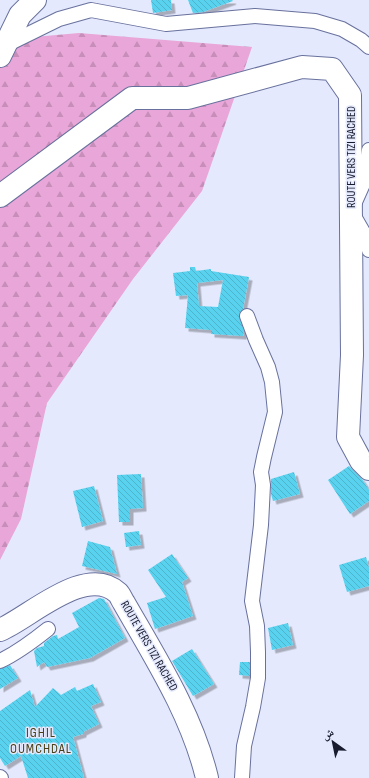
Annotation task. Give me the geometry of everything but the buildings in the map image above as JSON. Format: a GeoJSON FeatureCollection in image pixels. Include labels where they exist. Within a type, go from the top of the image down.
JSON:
{"type":"FeatureCollection","features":[{"type":"Feature","properties":{"kind":"main road"},"geometry":{"type":"LineString","coordinates":[[3,51],[20,15],[34,0]]}},
{"type":"Feature","properties":{"kind":"main road","name":"ROUTE VERS TIZI RACHED"},"geometry":{"type":"LineString","coordinates":[[0,196],[132,98],[188,98],[302,67],[332,69],[350,95],[352,355],[348,437],[362,461],[369,469]]}},
{"type":"Feature","properties":{"kind":"main road","name":"ROUTE VERS TIZI RACHED"},"geometry":{"type":"LineString","coordinates":[[0,630],[57,596],[83,586],[96,585],[110,587],[118,593],[175,691],[203,759],[207,778]]}},
{"type":"Feature","properties":{"kind":"street"},"geometry":{"type":"LineString","coordinates":[[3,51],[59,19],[91,10],[166,24],[255,16],[315,21],[342,29],[361,40],[369,48]]}},
{"type":"Feature","properties":{"kind":"street"},"geometry":{"type":"LineString","coordinates":[[369,150],[363,184],[351,211],[366,237],[369,250]]}},
{"type":"Feature","properties":{"kind":"street"},"geometry":{"type":"LineString","coordinates":[[242,778],[244,746],[258,678],[257,626],[252,600],[261,525],[263,485],[261,472],[275,412],[272,382],[268,367],[247,316]]}},
{"type":"Feature","properties":{"kind":"street"},"geometry":{"type":"LineString","coordinates":[[0,661],[28,645],[48,630]]}},
{"type":"Feature","properties":{"kind":"green space"},"geometry":{"type":"Polygon","coordinates":[[[79,33],[252,47],[202,191],[133,279],[47,403],[21,519],[0,560],[0,40],[79,33]]]}},
{"type":"Feature","properties":{"kind":"district","name":"IGHIL OUMCHDAL"},"geometry":{"type":"Point","coordinates":[41,740]}}]}
